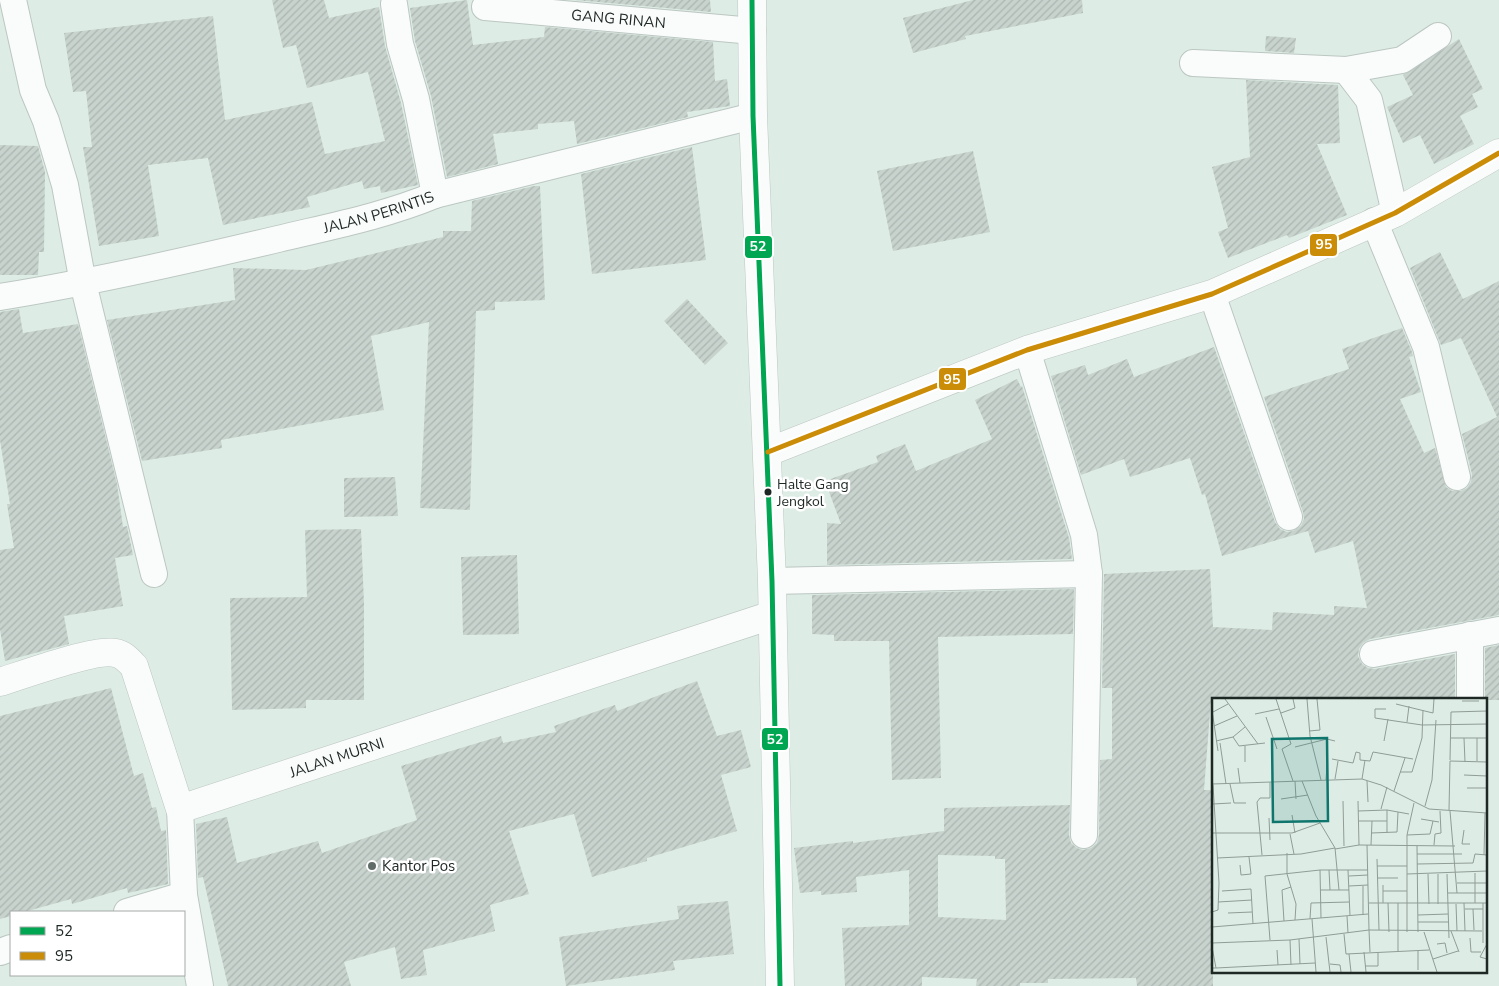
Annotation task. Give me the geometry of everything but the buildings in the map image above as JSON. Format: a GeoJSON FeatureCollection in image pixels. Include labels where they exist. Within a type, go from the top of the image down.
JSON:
{"type":"FeatureCollection","features":[{"type":"Feature","properties":{"kind":"street"},"geometry":{"type":"LineString","coordinates":[[13,0],[33,90],[46,121],[65,185],[83,284],[154,574]]}},
{"type":"Feature","properties":{"kind":"street"},"geometry":{"type":"LineString","coordinates":[[752,0],[753,116],[772,581],[780,986]]}},
{"type":"Feature","properties":{"kind":"street"},"geometry":{"type":"LineString","coordinates":[[394,4],[400,44],[416,99],[435,194]]}},
{"type":"Feature","properties":{"kind":"street","name":"GANG RINAN"},"geometry":{"type":"LineString","coordinates":[[485,7],[753,31]]}},
{"type":"Feature","properties":{"kind":"street"},"geometry":{"type":"LineString","coordinates":[[1193,63],[1346,70],[1402,60],[1438,36]]}},
{"type":"Feature","properties":{"kind":"street"},"geometry":{"type":"LineString","coordinates":[[1346,70],[1369,100],[1384,217],[1426,346],[1456,477]]}},
{"type":"Feature","properties":{"kind":"street","name":"JALAN PERINTIS"},"geometry":{"type":"LineString","coordinates":[[0,297],[83,284],[397,210],[435,194],[753,116]]}},
{"type":"Feature","properties":{"kind":"street"},"geometry":{"type":"LineString","coordinates":[[768,452],[1027,350],[1212,294],[1384,217],[1499,154]]}},
{"type":"Feature","properties":{"kind":"street"},"geometry":{"type":"LineString","coordinates":[[1212,294],[1290,517]]}},
{"type":"Feature","properties":{"kind":"street"},"geometry":{"type":"LineString","coordinates":[[1027,350],[1084,535],[1088,574],[1084,835]]}},
{"type":"Feature","properties":{"kind":"street"},"geometry":{"type":"LineString","coordinates":[[772,581],[1088,574]]}},
{"type":"Feature","properties":{"kind":"street","name":"JALAN MURNI"},"geometry":{"type":"LineString","coordinates":[[180,809],[772,615]]}},
{"type":"Feature","properties":{"kind":"street"},"geometry":{"type":"LineString","coordinates":[[1373,654],[1499,630]]}},
{"type":"Feature","properties":{"kind":"street"},"geometry":{"type":"LineString","coordinates":[[1470,635],[1470,698]]}},
{"type":"Feature","properties":{"kind":"street"},"geometry":{"type":"LineString","coordinates":[[0,682],[97,653],[117,653],[134,666],[180,809],[184,895],[200,986]]}},
{"type":"Feature","properties":{"kind":"street"},"geometry":{"type":"LineString","coordinates":[[130,911],[184,895]]}},
{"type":"Feature","properties":{"kind":"transit line","name":"52"},"geometry":{"type":"LineString","coordinates":[[752,0],[753,116],[772,581],[780,986]]}},
{"type":"Feature","properties":{"kind":"transit line","name":"95"},"geometry":{"type":"LineString","coordinates":[[768,452],[1027,350],[1212,294],[1395,213],[1499,153]]}},
{"type":"Feature","properties":{"kind":"place","name":"Halte Gang Jengkol"},"geometry":{"type":"Point","coordinates":[768,492]}},
{"type":"Feature","properties":{"kind":"place","name":"Kantor Pos"},"geometry":{"type":"Point","coordinates":[372,866]}}]}
